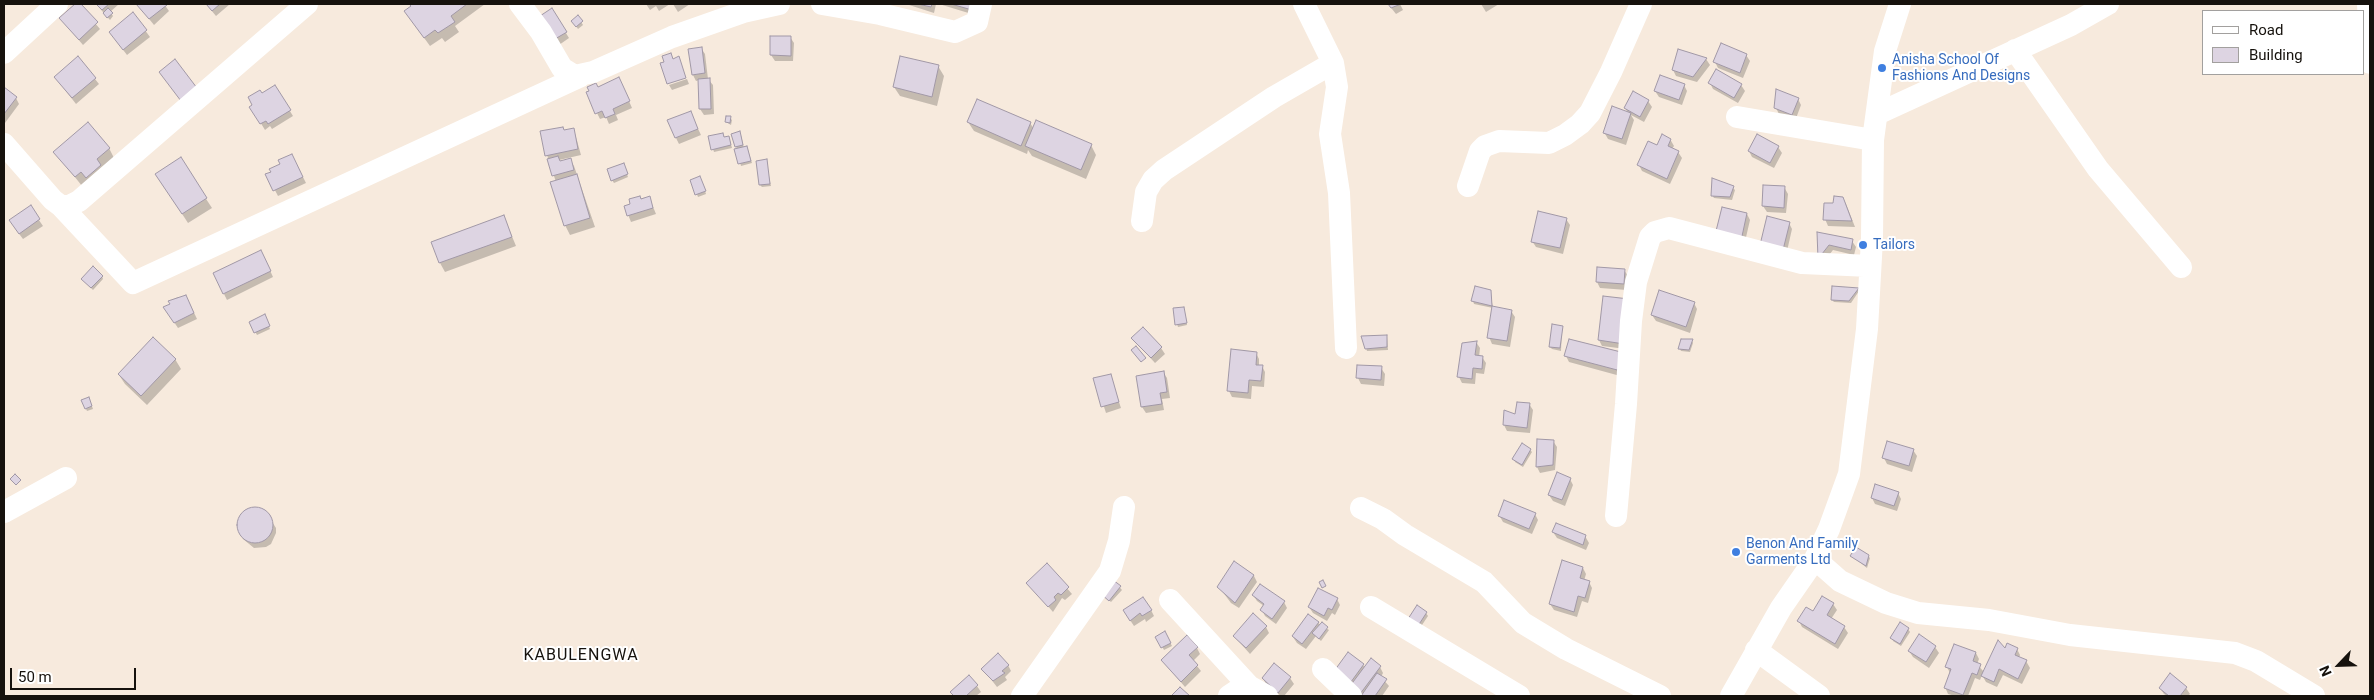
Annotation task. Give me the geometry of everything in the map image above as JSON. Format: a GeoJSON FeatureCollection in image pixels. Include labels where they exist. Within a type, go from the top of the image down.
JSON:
{"type":"FeatureCollection","features":[{"type":"Feature","properties":{"kind":"street"},"geometry":{"type":"LineString","coordinates":[[4,53],[56,4]]}},
{"type":"Feature","properties":{"kind":"street"},"geometry":{"type":"LineString","coordinates":[[61,206],[69,206],[79,201],[307,4]]}},
{"type":"Feature","properties":{"kind":"street"},"geometry":{"type":"LineString","coordinates":[[520,4],[541,32],[562,68],[568,73],[581,76]]}},
{"type":"Feature","properties":{"kind":"street"},"geometry":{"type":"LineString","coordinates":[[4,144],[53,200],[61,206],[133,283],[581,76],[672,37],[743,12],[779,4]]}},
{"type":"Feature","properties":{"kind":"street"},"geometry":{"type":"LineString","coordinates":[[822,4],[880,14],[956,32],[977,22],[980,4]]}},
{"type":"Feature","properties":{"kind":"street"},"geometry":{"type":"LineString","coordinates":[[1468,186],[1480,150],[1485,146],[1499,141],[1549,143],[1565,136],[1580,124],[1590,113],[1611,72],[1641,4]]}},
{"type":"Feature","properties":{"kind":"street"},"geometry":{"type":"LineString","coordinates":[[1731,696],[1781,608],[1815,559],[1833,520],[1849,474],[1866,328],[1870,266],[1873,140],[1885,51],[1900,4]]}},
{"type":"Feature","properties":{"kind":"street"},"geometry":{"type":"LineString","coordinates":[[1877,114],[2071,25],[2108,4]]}},
{"type":"Feature","properties":{"kind":"street"},"geometry":{"type":"LineString","coordinates":[[2368,4],[2370,63]]}},
{"type":"Feature","properties":{"kind":"street"},"geometry":{"type":"LineString","coordinates":[[1312,6],[1333,63],[1337,87],[1330,134],[1339,194],[1346,348]]}},
{"type":"Feature","properties":{"kind":"street"},"geometry":{"type":"LineString","coordinates":[[2015,50],[2098,169],[2181,267]]}},
{"type":"Feature","properties":{"kind":"street"},"geometry":{"type":"LineString","coordinates":[[1142,221],[1146,192],[1164,170],[1274,97],[1333,63]]}},
{"type":"Feature","properties":{"kind":"street"},"geometry":{"type":"LineString","coordinates":[[1737,117],[1873,140]]}},
{"type":"Feature","properties":{"kind":"street"},"geometry":{"type":"LineString","coordinates":[[1616,516],[1636,282],[1650,237],[1655,232],[1669,228],[1802,263],[1870,266]]}},
{"type":"Feature","properties":{"kind":"street"},"geometry":{"type":"LineString","coordinates":[[4,512],[66,478]]}},
{"type":"Feature","properties":{"kind":"street"},"geometry":{"type":"LineString","coordinates":[[1022,696],[1068,635],[1110,571],[1119,541],[1124,507]]}},
{"type":"Feature","properties":{"kind":"street"},"geometry":{"type":"LineString","coordinates":[[1361,508],[1383,519],[1484,582],[1523,623],[1566,649],[1660,696]]}},
{"type":"Feature","properties":{"kind":"street"},"geometry":{"type":"LineString","coordinates":[[1815,559],[1840,580],[1886,603],[1918,613],[1989,620],[2070,635],[2236,653],[2256,660],[2314,696]]}},
{"type":"Feature","properties":{"kind":"street"},"geometry":{"type":"LineString","coordinates":[[1170,600],[1248,693]]}},
{"type":"Feature","properties":{"kind":"street"},"geometry":{"type":"LineString","coordinates":[[1371,607],[1519,696]]}},
{"type":"Feature","properties":{"kind":"street"},"geometry":{"type":"LineString","coordinates":[[1756,650],[1819,696]]}},
{"type":"Feature","properties":{"kind":"street"},"geometry":{"type":"LineString","coordinates":[[1323,669],[1351,696]]}},
{"type":"Feature","properties":{"kind":"building"},"geometry":{"type":"Polygon","coordinates":[[[75,4],[81,4],[98,22],[79,40],[59,18],[75,4]]]}},
{"type":"Feature","properties":{"kind":"building"},"geometry":{"type":"Polygon","coordinates":[[[96,4],[109,4],[102,10],[96,4]]]}},
{"type":"Feature","properties":{"kind":"building"},"geometry":{"type":"Polygon","coordinates":[[[136,4],[166,4],[167,5],[149,19],[136,4]]]}},
{"type":"Feature","properties":{"kind":"building"},"geometry":{"type":"Polygon","coordinates":[[[206,4],[220,4],[212,11],[206,4]]]}},
{"type":"Feature","properties":{"kind":"building"},"geometry":{"type":"Polygon","coordinates":[[[409,4],[467,4],[451,16],[455,22],[438,33],[435,30],[424,38],[404,11],[411,6],[409,4]]]}},
{"type":"Feature","properties":{"kind":"building"},"geometry":{"type":"Polygon","coordinates":[[[918,4],[932,4],[931,7],[918,4]]]}},
{"type":"Feature","properties":{"kind":"building"},"geometry":{"type":"Polygon","coordinates":[[[951,4],[974,4],[972,10],[951,4]]]}},
{"type":"Feature","properties":{"kind":"building"},"geometry":{"type":"Polygon","coordinates":[[[1388,4],[1401,4],[1391,8],[1388,4]]]}},
{"type":"Feature","properties":{"kind":"building"},"geometry":{"type":"Polygon","coordinates":[[[108,8],[113,13],[107,18],[103,13],[108,8]]]}},
{"type":"Feature","properties":{"kind":"building"},"geometry":{"type":"Polygon","coordinates":[[[552,8],[567,32],[555,39],[540,16],[552,8]]]}},
{"type":"Feature","properties":{"kind":"building"},"geometry":{"type":"Polygon","coordinates":[[[133,12],[147,30],[123,50],[109,32],[133,12]]]}},
{"type":"Feature","properties":{"kind":"building"},"geometry":{"type":"Polygon","coordinates":[[[578,15],[583,21],[576,27],[571,21],[578,15]]]}},
{"type":"Feature","properties":{"kind":"building"},"geometry":{"type":"Polygon","coordinates":[[[770,36],[791,36],[791,56],[770,55],[770,36]]]}},
{"type":"Feature","properties":{"kind":"building"},"geometry":{"type":"Polygon","coordinates":[[[1721,43],[1747,54],[1740,73],[1713,62],[1721,43]]]}},
{"type":"Feature","properties":{"kind":"building"},"geometry":{"type":"Polygon","coordinates":[[[702,47],[705,73],[692,75],[688,49],[702,47]]]}},
{"type":"Feature","properties":{"kind":"building"},"geometry":{"type":"Polygon","coordinates":[[[1678,49],[1707,58],[1693,77],[1672,70],[1678,49]]]}},
{"type":"Feature","properties":{"kind":"building"},"geometry":{"type":"Polygon","coordinates":[[[671,53],[673,59],[679,56],[686,78],[667,84],[660,63],[664,62],[662,56],[671,53]]]}},
{"type":"Feature","properties":{"kind":"building"},"geometry":{"type":"Polygon","coordinates":[[[78,56],[96,78],[72,98],[54,77],[78,56]]]}},
{"type":"Feature","properties":{"kind":"building"},"geometry":{"type":"Polygon","coordinates":[[[900,56],[939,65],[932,97],[893,87],[900,56]]]}},
{"type":"Feature","properties":{"kind":"building"},"geometry":{"type":"Polygon","coordinates":[[[175,59],[197,88],[181,101],[159,72],[175,59]]]}},
{"type":"Feature","properties":{"kind":"building"},"geometry":{"type":"Polygon","coordinates":[[[1716,69],[1742,84],[1734,98],[1708,83],[1716,69]]]}},
{"type":"Feature","properties":{"kind":"building"},"geometry":{"type":"Polygon","coordinates":[[[1660,75],[1685,84],[1679,100],[1654,91],[1660,75]]]}},
{"type":"Feature","properties":{"kind":"building"},"geometry":{"type":"Polygon","coordinates":[[[619,77],[630,101],[613,109],[615,114],[605,118],[602,111],[595,114],[586,92],[589,91],[587,87],[596,83],[598,87],[619,77]]]}},
{"type":"Feature","properties":{"kind":"building"},"geometry":{"type":"Polygon","coordinates":[[[710,78],[711,109],[699,109],[698,79],[710,78]]]}},
{"type":"Feature","properties":{"kind":"building"},"geometry":{"type":"Polygon","coordinates":[[[275,85],[291,110],[268,124],[266,121],[260,124],[249,107],[252,105],[248,97],[260,90],[262,93],[275,85]]]}},
{"type":"Feature","properties":{"kind":"building"},"geometry":{"type":"Polygon","coordinates":[[[4,87],[17,97],[4,114],[4,87]]]}},
{"type":"Feature","properties":{"kind":"building"},"geometry":{"type":"Polygon","coordinates":[[[1776,89],[1799,98],[1792,115],[1774,108],[1776,89]]]}},
{"type":"Feature","properties":{"kind":"building"},"geometry":{"type":"Polygon","coordinates":[[[1633,91],[1649,100],[1640,117],[1624,108],[1633,91]]]}},
{"type":"Feature","properties":{"kind":"building"},"geometry":{"type":"Polygon","coordinates":[[[977,99],[1031,122],[1021,146],[967,122],[977,99]]]}},
{"type":"Feature","properties":{"kind":"building"},"geometry":{"type":"Polygon","coordinates":[[[1612,106],[1631,113],[1622,139],[1603,133],[1612,106]]]}},
{"type":"Feature","properties":{"kind":"building"},"geometry":{"type":"Polygon","coordinates":[[[691,111],[698,129],[675,138],[667,120],[691,111]]]}},
{"type":"Feature","properties":{"kind":"building"},"geometry":{"type":"Polygon","coordinates":[[[726,116],[731,116],[730,123],[725,122],[726,116]]]}},
{"type":"Feature","properties":{"kind":"building"},"geometry":{"type":"Polygon","coordinates":[[[1036,120],[1092,144],[1081,170],[1025,146],[1036,120]]]}},
{"type":"Feature","properties":{"kind":"building"},"geometry":{"type":"Polygon","coordinates":[[[88,122],[110,148],[97,159],[101,165],[86,178],[81,172],[75,177],[53,152],[88,122]]]}},
{"type":"Feature","properties":{"kind":"building"},"geometry":{"type":"Polygon","coordinates":[[[563,127],[564,130],[574,128],[578,149],[545,156],[540,131],[563,127]]]}},
{"type":"Feature","properties":{"kind":"building"},"geometry":{"type":"Polygon","coordinates":[[[740,131],[743,145],[735,147],[731,134],[740,131]]]}},
{"type":"Feature","properties":{"kind":"building"},"geometry":{"type":"Polygon","coordinates":[[[723,133],[724,137],[729,136],[731,145],[711,150],[708,136],[723,133]]]}},
{"type":"Feature","properties":{"kind":"building"},"geometry":{"type":"Polygon","coordinates":[[[1662,134],[1671,139],[1668,146],[1679,151],[1667,179],[1637,165],[1648,141],[1657,145],[1662,134]]]}},
{"type":"Feature","properties":{"kind":"building"},"geometry":{"type":"Polygon","coordinates":[[[1757,134],[1779,146],[1770,163],[1748,151],[1757,134]]]}},
{"type":"Feature","properties":{"kind":"building"},"geometry":{"type":"Polygon","coordinates":[[[747,146],[751,161],[738,164],[734,149],[747,146]]]}},
{"type":"Feature","properties":{"kind":"building"},"geometry":{"type":"Polygon","coordinates":[[[292,154],[303,177],[273,191],[265,174],[271,172],[269,169],[280,164],[278,160],[292,154]]]}},
{"type":"Feature","properties":{"kind":"building"},"geometry":{"type":"Polygon","coordinates":[[[558,156],[560,161],[571,158],[574,170],[552,176],[547,159],[558,156]]]}},
{"type":"Feature","properties":{"kind":"building"},"geometry":{"type":"Polygon","coordinates":[[[181,157],[207,198],[182,214],[155,174],[181,157]]]}},
{"type":"Feature","properties":{"kind":"building"},"geometry":{"type":"Polygon","coordinates":[[[767,159],[770,184],[759,185],[756,161],[767,159]]]}},
{"type":"Feature","properties":{"kind":"building"},"geometry":{"type":"Polygon","coordinates":[[[624,163],[628,174],[611,181],[607,169],[624,163]]]}},
{"type":"Feature","properties":{"kind":"building"},"geometry":{"type":"Polygon","coordinates":[[[577,174],[590,218],[564,226],[550,182],[577,174]]]}},
{"type":"Feature","properties":{"kind":"building"},"geometry":{"type":"Polygon","coordinates":[[[700,176],[706,191],[695,195],[690,180],[700,176]]]}},
{"type":"Feature","properties":{"kind":"building"},"geometry":{"type":"Polygon","coordinates":[[[1712,178],[1734,186],[1730,197],[1711,196],[1712,178]]]}},
{"type":"Feature","properties":{"kind":"building"},"geometry":{"type":"Polygon","coordinates":[[[1763,185],[1785,186],[1784,208],[1762,206],[1763,185]]]}},
{"type":"Feature","properties":{"kind":"building"},"geometry":{"type":"Polygon","coordinates":[[[640,196],[641,199],[650,196],[653,208],[627,216],[624,206],[630,204],[629,199],[640,196]]]}},
{"type":"Feature","properties":{"kind":"building"},"geometry":{"type":"Polygon","coordinates":[[[1834,196],[1843,197],[1852,221],[1823,220],[1824,203],[1833,203],[1834,196]]]}},
{"type":"Feature","properties":{"kind":"building"},"geometry":{"type":"Polygon","coordinates":[[[31,205],[40,219],[19,234],[9,220],[31,205]]]}},
{"type":"Feature","properties":{"kind":"building"},"geometry":{"type":"Polygon","coordinates":[[[1722,207],[1747,213],[1741,241],[1715,235],[1722,207]]]}},
{"type":"Feature","properties":{"kind":"building"},"geometry":{"type":"Polygon","coordinates":[[[1538,211],[1567,218],[1560,248],[1531,242],[1538,211]]]}},
{"type":"Feature","properties":{"kind":"building"},"geometry":{"type":"Polygon","coordinates":[[[504,215],[512,237],[439,263],[431,242],[504,215]]]}},
{"type":"Feature","properties":{"kind":"building"},"geometry":{"type":"Polygon","coordinates":[[[1767,216],[1790,222],[1782,254],[1759,249],[1767,216]]]}},
{"type":"Feature","properties":{"kind":"building"},"geometry":{"type":"Polygon","coordinates":[[[1817,232],[1853,239],[1851,250],[1829,245],[1818,259],[1817,232]]]}},
{"type":"Feature","properties":{"kind":"building"},"geometry":{"type":"Polygon","coordinates":[[[261,250],[271,271],[223,294],[213,273],[261,250]]]}},
{"type":"Feature","properties":{"kind":"building"},"geometry":{"type":"Polygon","coordinates":[[[93,266],[103,276],[91,288],[81,279],[93,266]]]}},
{"type":"Feature","properties":{"kind":"building"},"geometry":{"type":"Polygon","coordinates":[[[1597,267],[1625,269],[1624,284],[1596,282],[1597,267]]]}},
{"type":"Feature","properties":{"kind":"building"},"geometry":{"type":"Polygon","coordinates":[[[1475,286],[1491,290],[1492,306],[1471,301],[1475,286]]]}},
{"type":"Feature","properties":{"kind":"building"},"geometry":{"type":"Polygon","coordinates":[[[1832,286],[1859,288],[1849,301],[1831,300],[1832,286]]]}},
{"type":"Feature","properties":{"kind":"building"},"geometry":{"type":"Polygon","coordinates":[[[1659,290],[1695,302],[1686,327],[1651,315],[1659,290]]]}},
{"type":"Feature","properties":{"kind":"building"},"geometry":{"type":"Polygon","coordinates":[[[186,295],[194,313],[174,323],[163,307],[170,304],[168,301],[186,295]]]}},
{"type":"Feature","properties":{"kind":"building"},"geometry":{"type":"Polygon","coordinates":[[[1603,296],[1629,299],[1624,344],[1598,340],[1603,296]]]}},
{"type":"Feature","properties":{"kind":"building"},"geometry":{"type":"Polygon","coordinates":[[[1492,306],[1512,310],[1507,341],[1487,338],[1492,306]]]}},
{"type":"Feature","properties":{"kind":"building"},"geometry":{"type":"Polygon","coordinates":[[[1184,307],[1187,323],[1175,325],[1173,308],[1184,307]]]}},
{"type":"Feature","properties":{"kind":"building"},"geometry":{"type":"Polygon","coordinates":[[[265,314],[270,326],[254,333],[249,322],[265,314]]]}},
{"type":"Feature","properties":{"kind":"building"},"geometry":{"type":"Polygon","coordinates":[[[1552,324],[1563,326],[1560,348],[1549,347],[1552,324]]]}},
{"type":"Feature","properties":{"kind":"building"},"geometry":{"type":"Polygon","coordinates":[[[1143,327],[1162,347],[1151,358],[1131,338],[1143,327]]]}},
{"type":"Feature","properties":{"kind":"building"},"geometry":{"type":"Polygon","coordinates":[[[1387,335],[1387,347],[1365,349],[1361,336],[1387,335]]]}},
{"type":"Feature","properties":{"kind":"building"},"geometry":{"type":"Polygon","coordinates":[[[153,337],[176,359],[141,396],[118,374],[153,337]]]}},
{"type":"Feature","properties":{"kind":"building"},"geometry":{"type":"Polygon","coordinates":[[[1569,339],[1625,353],[1621,371],[1564,356],[1569,339]]]}},
{"type":"Feature","properties":{"kind":"building"},"geometry":{"type":"Polygon","coordinates":[[[1681,339],[1693,339],[1689,350],[1678,349],[1681,339]]]}},
{"type":"Feature","properties":{"kind":"building"},"geometry":{"type":"Polygon","coordinates":[[[1477,341],[1475,355],[1483,356],[1482,369],[1473,368],[1472,379],[1457,377],[1462,343],[1477,341]]]}},
{"type":"Feature","properties":{"kind":"building"},"geometry":{"type":"Polygon","coordinates":[[[1136,346],[1146,358],[1141,362],[1131,350],[1136,346]]]}},
{"type":"Feature","properties":{"kind":"building"},"geometry":{"type":"Polygon","coordinates":[[[1231,349],[1257,352],[1256,365],[1263,365],[1261,381],[1249,380],[1248,393],[1227,391],[1231,349]]]}},
{"type":"Feature","properties":{"kind":"building"},"geometry":{"type":"Polygon","coordinates":[[[1357,365],[1382,366],[1381,380],[1356,378],[1357,365]]]}},
{"type":"Feature","properties":{"kind":"building"},"geometry":{"type":"Polygon","coordinates":[[[1164,371],[1167,392],[1160,393],[1162,404],[1141,407],[1136,376],[1164,371]]]}},
{"type":"Feature","properties":{"kind":"building"},"geometry":{"type":"Polygon","coordinates":[[[1111,374],[1119,402],[1101,407],[1093,378],[1111,374]]]}},
{"type":"Feature","properties":{"kind":"building"},"geometry":{"type":"Polygon","coordinates":[[[89,397],[92,406],[85,409],[81,400],[89,397]]]}},
{"type":"Feature","properties":{"kind":"building"},"geometry":{"type":"Polygon","coordinates":[[[1517,402],[1530,403],[1527,428],[1503,425],[1504,410],[1515,414],[1517,402]]]}},
{"type":"Feature","properties":{"kind":"building"},"geometry":{"type":"Polygon","coordinates":[[[1537,439],[1554,440],[1553,465],[1536,467],[1537,439]]]}},
{"type":"Feature","properties":{"kind":"building"},"geometry":{"type":"Polygon","coordinates":[[[1887,441],[1914,449],[1909,466],[1882,458],[1887,441]]]}},
{"type":"Feature","properties":{"kind":"building"},"geometry":{"type":"Polygon","coordinates":[[[1522,443],[1531,449],[1522,465],[1512,459],[1522,443]]]}},
{"type":"Feature","properties":{"kind":"building"},"geometry":{"type":"Polygon","coordinates":[[[1557,472],[1571,478],[1562,500],[1548,495],[1557,472]]]}},
{"type":"Feature","properties":{"kind":"building"},"geometry":{"type":"Polygon","coordinates":[[[15,474],[21,480],[16,485],[10,479],[15,474]]]}},
{"type":"Feature","properties":{"kind":"building"},"geometry":{"type":"Polygon","coordinates":[[[1875,484],[1899,492],[1894,506],[1871,498],[1875,484]]]}},
{"type":"Feature","properties":{"kind":"building"},"geometry":{"type":"Polygon","coordinates":[[[1504,500],[1536,513],[1529,529],[1498,516],[1504,500]]]}},
{"type":"Feature","properties":{"kind":"building"},"geometry":{"type":"Polygon","coordinates":[[[255,507],[262,508],[268,512],[272,518],[272,532],[268,538],[262,542],[255,543],[248,542],[242,538],[238,532],[237,525],[238,518],[242,512],[248,508],[255,507]]]}},
{"type":"Feature","properties":{"kind":"building"},"geometry":{"type":"Polygon","coordinates":[[[1556,523],[1586,535],[1583,545],[1552,532],[1556,523]]]}},
{"type":"Feature","properties":{"kind":"building"},"geometry":{"type":"Polygon","coordinates":[[[1856,547],[1869,555],[1866,566],[1850,556],[1856,547]]]}},
{"type":"Feature","properties":{"kind":"building"},"geometry":{"type":"Polygon","coordinates":[[[1562,560],[1583,567],[1580,578],[1590,581],[1585,598],[1578,596],[1574,612],[1549,604],[1562,560]]]}},
{"type":"Feature","properties":{"kind":"building"},"geometry":{"type":"Polygon","coordinates":[[[1234,561],[1254,575],[1235,603],[1217,587],[1234,561]]]}},
{"type":"Feature","properties":{"kind":"building"},"geometry":{"type":"Polygon","coordinates":[[[1047,563],[1069,587],[1061,595],[1058,593],[1054,597],[1056,600],[1048,607],[1026,583],[1047,563]]]}},
{"type":"Feature","properties":{"kind":"building"},"geometry":{"type":"Polygon","coordinates":[[[1113,580],[1121,586],[1109,601],[1101,594],[1113,580]]]}},
{"type":"Feature","properties":{"kind":"building"},"geometry":{"type":"Polygon","coordinates":[[[1323,580],[1326,586],[1322,588],[1319,582],[1323,580]]]}},
{"type":"Feature","properties":{"kind":"building"},"geometry":{"type":"Polygon","coordinates":[[[1260,584],[1285,601],[1272,619],[1260,610],[1264,604],[1252,595],[1260,584]]]}},
{"type":"Feature","properties":{"kind":"building"},"geometry":{"type":"Polygon","coordinates":[[[1318,588],[1338,598],[1332,610],[1328,608],[1324,616],[1308,607],[1318,588]]]}},
{"type":"Feature","properties":{"kind":"building"},"geometry":{"type":"Polygon","coordinates":[[[1822,596],[1834,603],[1827,615],[1845,626],[1835,644],[1797,621],[1806,607],[1813,611],[1822,596]]]}},
{"type":"Feature","properties":{"kind":"building"},"geometry":{"type":"Polygon","coordinates":[[[1143,597],[1152,610],[1142,616],[1140,613],[1130,621],[1123,610],[1143,597]]]}},
{"type":"Feature","properties":{"kind":"building"},"geometry":{"type":"Polygon","coordinates":[[[1417,605],[1427,612],[1416,629],[1406,622],[1417,605]]]}},
{"type":"Feature","properties":{"kind":"building"},"geometry":{"type":"Polygon","coordinates":[[[1253,613],[1267,626],[1246,648],[1233,636],[1253,613]]]}},
{"type":"Feature","properties":{"kind":"building"},"geometry":{"type":"Polygon","coordinates":[[[1308,614],[1319,622],[1302,644],[1292,636],[1308,614]]]}},
{"type":"Feature","properties":{"kind":"building"},"geometry":{"type":"Polygon","coordinates":[[[1322,622],[1328,627],[1319,639],[1312,633],[1322,622]]]}},
{"type":"Feature","properties":{"kind":"building"},"geometry":{"type":"Polygon","coordinates":[[[1900,622],[1909,628],[1900,644],[1890,638],[1900,622]]]}},
{"type":"Feature","properties":{"kind":"building"},"geometry":{"type":"Polygon","coordinates":[[[1165,631],[1171,643],[1161,648],[1155,637],[1165,631]]]}},
{"type":"Feature","properties":{"kind":"building"},"geometry":{"type":"Polygon","coordinates":[[[1919,634],[1936,646],[1926,662],[1908,651],[1919,634]]]}},
{"type":"Feature","properties":{"kind":"building"},"geometry":{"type":"Polygon","coordinates":[[[1187,635],[1198,647],[1189,655],[1198,665],[1181,682],[1161,660],[1187,635]]]}},
{"type":"Feature","properties":{"kind":"building"},"geometry":{"type":"Polygon","coordinates":[[[1998,640],[2005,648],[2007,643],[2018,648],[2015,655],[2027,660],[2018,679],[1999,669],[1994,682],[1981,676],[1998,640]]]}},
{"type":"Feature","properties":{"kind":"building"},"geometry":{"type":"Polygon","coordinates":[[[1954,644],[1976,652],[1973,661],[1981,664],[1977,675],[1972,673],[1963,695],[1944,688],[1951,669],[1945,667],[1954,644]]]}},
{"type":"Feature","properties":{"kind":"building"},"geometry":{"type":"Polygon","coordinates":[[[1348,652],[1364,664],[1348,686],[1332,674],[1348,652]]]}},
{"type":"Feature","properties":{"kind":"building"},"geometry":{"type":"Polygon","coordinates":[[[998,653],[1009,665],[1002,671],[1005,673],[993,681],[981,669],[998,653]]]}},
{"type":"Feature","properties":{"kind":"building"},"geometry":{"type":"Polygon","coordinates":[[[1371,658],[1381,666],[1360,694],[1350,686],[1371,658]]]}},
{"type":"Feature","properties":{"kind":"building"},"geometry":{"type":"Polygon","coordinates":[[[1274,663],[1291,677],[1278,693],[1262,678],[1274,663]]]}},
{"type":"Feature","properties":{"kind":"building"},"geometry":{"type":"Polygon","coordinates":[[[1377,673],[1387,679],[1375,696],[1361,696],[1377,673]]]}},
{"type":"Feature","properties":{"kind":"building"},"geometry":{"type":"Polygon","coordinates":[[[2170,673],[2187,687],[2180,696],[2169,696],[2159,688],[2170,673]]]}},
{"type":"Feature","properties":{"kind":"building"},"geometry":{"type":"Polygon","coordinates":[[[969,675],[978,685],[966,696],[954,696],[950,692],[969,675]]]}},
{"type":"Feature","properties":{"kind":"building"},"geometry":{"type":"Polygon","coordinates":[[[1180,687],[1190,696],[1171,696],[1180,687]]]}},
{"type":"Feature","properties":{"kind":"place","name":"Anisha School Of Fashions And Designs"},"geometry":{"type":"Point","coordinates":[1882,68]}},
{"type":"Feature","properties":{"kind":"place","name":"Tailors"},"geometry":{"type":"Point","coordinates":[1863,245]}},
{"type":"Feature","properties":{"kind":"place","name":"Benon And Family Garments Ltd"},"geometry":{"type":"Point","coordinates":[1736,552]}},
{"type":"Feature","properties":{"kind":"district","name":"KABULENGWA"},"geometry":{"type":"Point","coordinates":[581,656]}}]}
